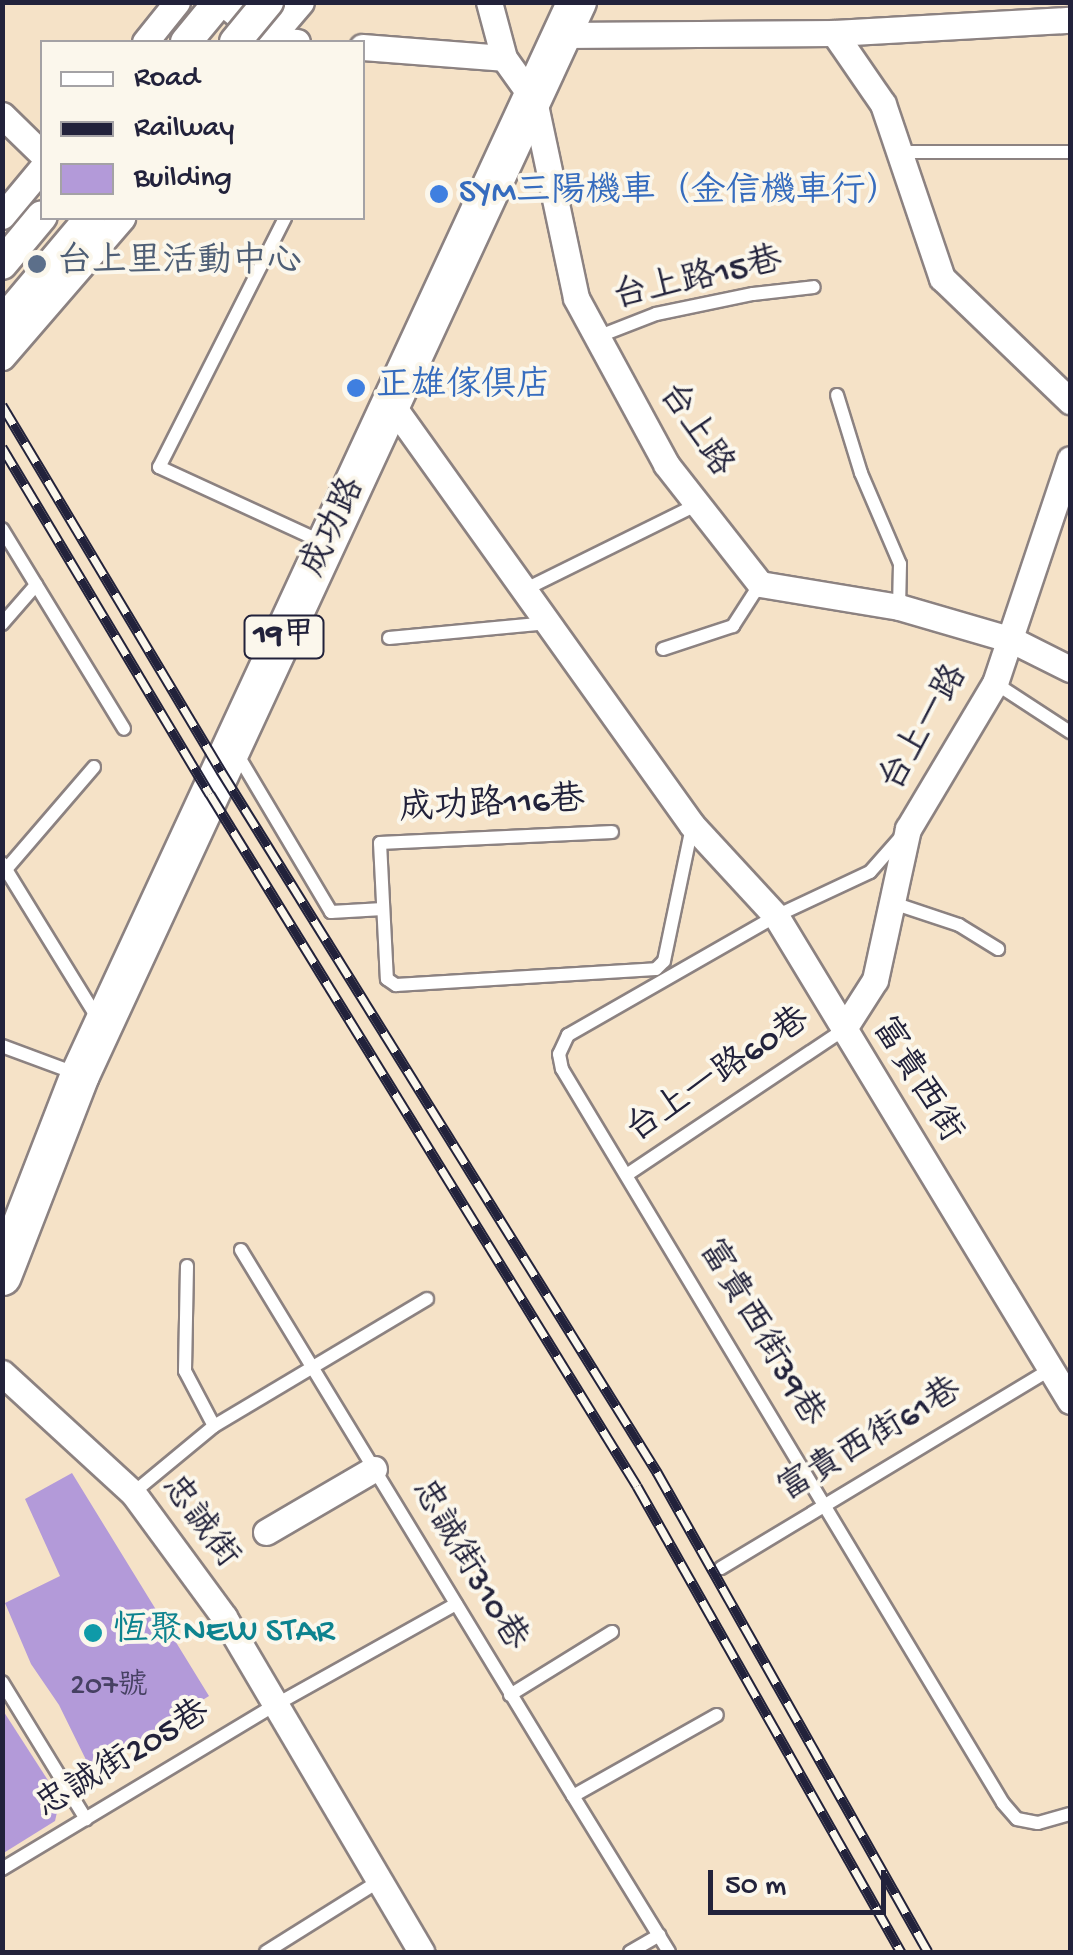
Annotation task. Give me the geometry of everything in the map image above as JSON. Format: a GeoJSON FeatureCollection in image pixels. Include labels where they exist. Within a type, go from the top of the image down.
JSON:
{"type":"FeatureCollection","features":[{"type":"Feature","properties":{"kind":"main road","name":"成功路"},"geometry":{"type":"LineString","coordinates":[[2,1276],[102,1026],[569,19]]}},
{"type":"Feature","properties":{"kind":"street"},"geometry":{"type":"LineString","coordinates":[[146,40],[177,2]]}},
{"type":"Feature","properties":{"kind":"street"},"geometry":{"type":"LineString","coordinates":[[188,40],[220,2],[265,40]]}},
{"type":"Feature","properties":{"kind":"street"},"geometry":{"type":"LineString","coordinates":[[237,40],[268,2]]}},
{"type":"Feature","properties":{"kind":"street"},"geometry":{"type":"LineString","coordinates":[[269,40],[301,2]]}},
{"type":"Feature","properties":{"kind":"street","name":"台上路"},"geometry":{"type":"LineString","coordinates":[[489,2],[504,58],[534,100],[576,298],[666,464],[760,584]]}},
{"type":"Feature","properties":{"kind":"street"},"geometry":{"type":"LineString","coordinates":[[569,19],[834,33],[1070,20]]}},
{"type":"Feature","properties":{"kind":"street"},"geometry":{"type":"LineString","coordinates":[[834,33],[884,104],[942,278],[1070,401]]}},
{"type":"Feature","properties":{"kind":"street"},"geometry":{"type":"LineString","coordinates":[[365,47],[504,58]]}},
{"type":"Feature","properties":{"kind":"street"},"geometry":{"type":"LineString","coordinates":[[2,116],[40,152]]}},
{"type":"Feature","properties":{"kind":"street"},"geometry":{"type":"LineString","coordinates":[[2,216],[40,170]]}},
{"type":"Feature","properties":{"kind":"street"},"geometry":{"type":"LineString","coordinates":[[2,264],[40,218]]}},
{"type":"Feature","properties":{"kind":"street"},"geometry":{"type":"LineString","coordinates":[[2,323],[88,220]]}},
{"type":"Feature","properties":{"kind":"street"},"geometry":{"type":"LineString","coordinates":[[2,357],[120,220]]}},
{"type":"Feature","properties":{"kind":"street","name":"富貴西街"},"geometry":{"type":"LineString","coordinates":[[392,405],[692,825],[776,916],[843,1030],[1062,1362],[1070,1401]]}},
{"type":"Feature","properties":{"kind":"street","name":"台上一路"},"geometry":{"type":"LineString","coordinates":[[843,1030],[875,980],[908,828],[995,683],[1060,520],[1070,460]]}},
{"type":"Feature","properties":{"kind":"street"},"geometry":{"type":"LineString","coordinates":[[760,584],[899,607],[1012,640],[1070,669]]}},
{"type":"Feature","properties":{"kind":"street","name":"忠誠街"},"geometry":{"type":"LineString","coordinates":[[2,1373],[134,1493],[224,1617],[421,1952]]}},
{"type":"Feature","properties":{"kind":"street"},"geometry":{"type":"LineString","coordinates":[[266,1532],[374,1470]]}},
{"type":"Feature","properties":{"kind":"lane"},"geometry":{"type":"LineString","coordinates":[[900,152],[1070,152]]}},
{"type":"Feature","properties":{"kind":"lane"},"geometry":{"type":"LineString","coordinates":[[285,220],[158,467],[328,545]]}},
{"type":"Feature","properties":{"kind":"lane","name":"台上路15巷"},"geometry":{"type":"LineString","coordinates":[[597,337],[656,314],[753,294],[814,287]]}},
{"type":"Feature","properties":{"kind":"lane"},"geometry":{"type":"LineString","coordinates":[[837,395],[861,474],[900,564],[899,607]]}},
{"type":"Feature","properties":{"kind":"lane"},"geometry":{"type":"LineString","coordinates":[[524,590],[700,503]]}},
{"type":"Feature","properties":{"kind":"lane"},"geometry":{"type":"LineString","coordinates":[[2,529],[124,729]]}},
{"type":"Feature","properties":{"kind":"lane"},"geometry":{"type":"LineString","coordinates":[[662,649],[733,626],[760,584]]}},
{"type":"Feature","properties":{"kind":"lane"},"geometry":{"type":"LineString","coordinates":[[2,624],[36,585]]}},
{"type":"Feature","properties":{"kind":"lane"},"geometry":{"type":"LineString","coordinates":[[389,638],[548,623]]}},
{"type":"Feature","properties":{"kind":"lane"},"geometry":{"type":"LineString","coordinates":[[995,683],[1070,732]]}},
{"type":"Feature","properties":{"kind":"lane"},"geometry":{"type":"LineString","coordinates":[[232,746],[331,912],[383,908],[388,979],[396,985],[656,969],[664,961],[692,825]]}},
{"type":"Feature","properties":{"kind":"lane"},"geometry":{"type":"LineString","coordinates":[[94,767],[4,869],[102,1026]]}},
{"type":"Feature","properties":{"kind":"lane"},"geometry":{"type":"LineString","coordinates":[[776,916],[870,872],[908,828]]}},
{"type":"Feature","properties":{"kind":"lane","name":"成功路116巷"},"geometry":{"type":"LineString","coordinates":[[383,908],[380,844],[388,841],[612,832]]}},
{"type":"Feature","properties":{"kind":"lane"},"geometry":{"type":"LineString","coordinates":[[892,904],[960,924],[998,949]]}},
{"type":"Feature","properties":{"kind":"lane","name":"富貴西街39巷"},"geometry":{"type":"LineString","coordinates":[[776,916],[568,1035],[558,1054],[562,1069],[1003,1803],[1017,1818],[1038,1823],[1070,1814]]}},
{"type":"Feature","properties":{"kind":"lane","name":"台上一路60巷"},"geometry":{"type":"LineString","coordinates":[[628,1174],[843,1030]]}},
{"type":"Feature","properties":{"kind":"lane"},"geometry":{"type":"LineString","coordinates":[[2,1046],[80,1075]]}},
{"type":"Feature","properties":{"kind":"lane","name":"忠誠街310巷"},"geometry":{"type":"LineString","coordinates":[[241,1250],[669,1952]]}},
{"type":"Feature","properties":{"kind":"lane"},"geometry":{"type":"LineString","coordinates":[[186,1266],[186,1371],[214,1426]]}},
{"type":"Feature","properties":{"kind":"lane"},"geometry":{"type":"LineString","coordinates":[[134,1493],[214,1426],[427,1299]]}},
{"type":"Feature","properties":{"kind":"lane","name":"富貴西街61巷"},"geometry":{"type":"LineString","coordinates":[[722,1568],[1062,1362]]}},
{"type":"Feature","properties":{"kind":"lane","name":"忠誠街205巷"},"geometry":{"type":"LineString","coordinates":[[2,1869],[277,1704],[456,1604]]}},
{"type":"Feature","properties":{"kind":"lane"},"geometry":{"type":"LineString","coordinates":[[510,1695],[612,1632]]}},
{"type":"Feature","properties":{"kind":"lane"},"geometry":{"type":"LineString","coordinates":[[2,1682],[86,1819]]}},
{"type":"Feature","properties":{"kind":"lane"},"geometry":{"type":"LineString","coordinates":[[573,1796],[717,1715]]}},
{"type":"Feature","properties":{"kind":"lane"},"geometry":{"type":"LineString","coordinates":[[266,1952],[379,1880]]}},
{"type":"Feature","properties":{"kind":"lane"},"geometry":{"type":"LineString","coordinates":[[630,1952],[659,1936]]}},
{"type":"Feature","properties":{"kind":"building","name":"恆聚NEW STAR"},"geometry":{"type":"Polygon","coordinates":[[[72,1473],[209,1696],[91,1770],[59,1705],[31,1664],[5,1603],[60,1576],[25,1499],[72,1473]]]}},
{"type":"Feature","properties":{"kind":"building"},"geometry":{"type":"Polygon","coordinates":[[[2,1709],[60,1799],[55,1821],[2,1854],[2,1709]]]}},
{"type":"Feature","properties":{"kind":"railway"},"geometry":{"type":"LineString","coordinates":[[2,405],[221,771],[657,1472],[928,1952]]}},
{"type":"Feature","properties":{"kind":"railway"},"geometry":{"type":"LineString","coordinates":[[2,447],[210,794],[637,1486],[901,1952]]}},
{"type":"Feature","properties":{"kind":"place","name":"SYM三陽機車（金信機車行）"},"geometry":{"type":"Point","coordinates":[439,194]}},
{"type":"Feature","properties":{"kind":"place","name":"台上里活動中心"},"geometry":{"type":"Point","coordinates":[37,264]}},
{"type":"Feature","properties":{"kind":"place","name":"正雄傢俱店"},"geometry":{"type":"Point","coordinates":[356,388]}},
{"type":"Feature","properties":{"kind":"place","name":"恆聚NEW STAR"},"geometry":{"type":"Point","coordinates":[93,1633]}}]}
